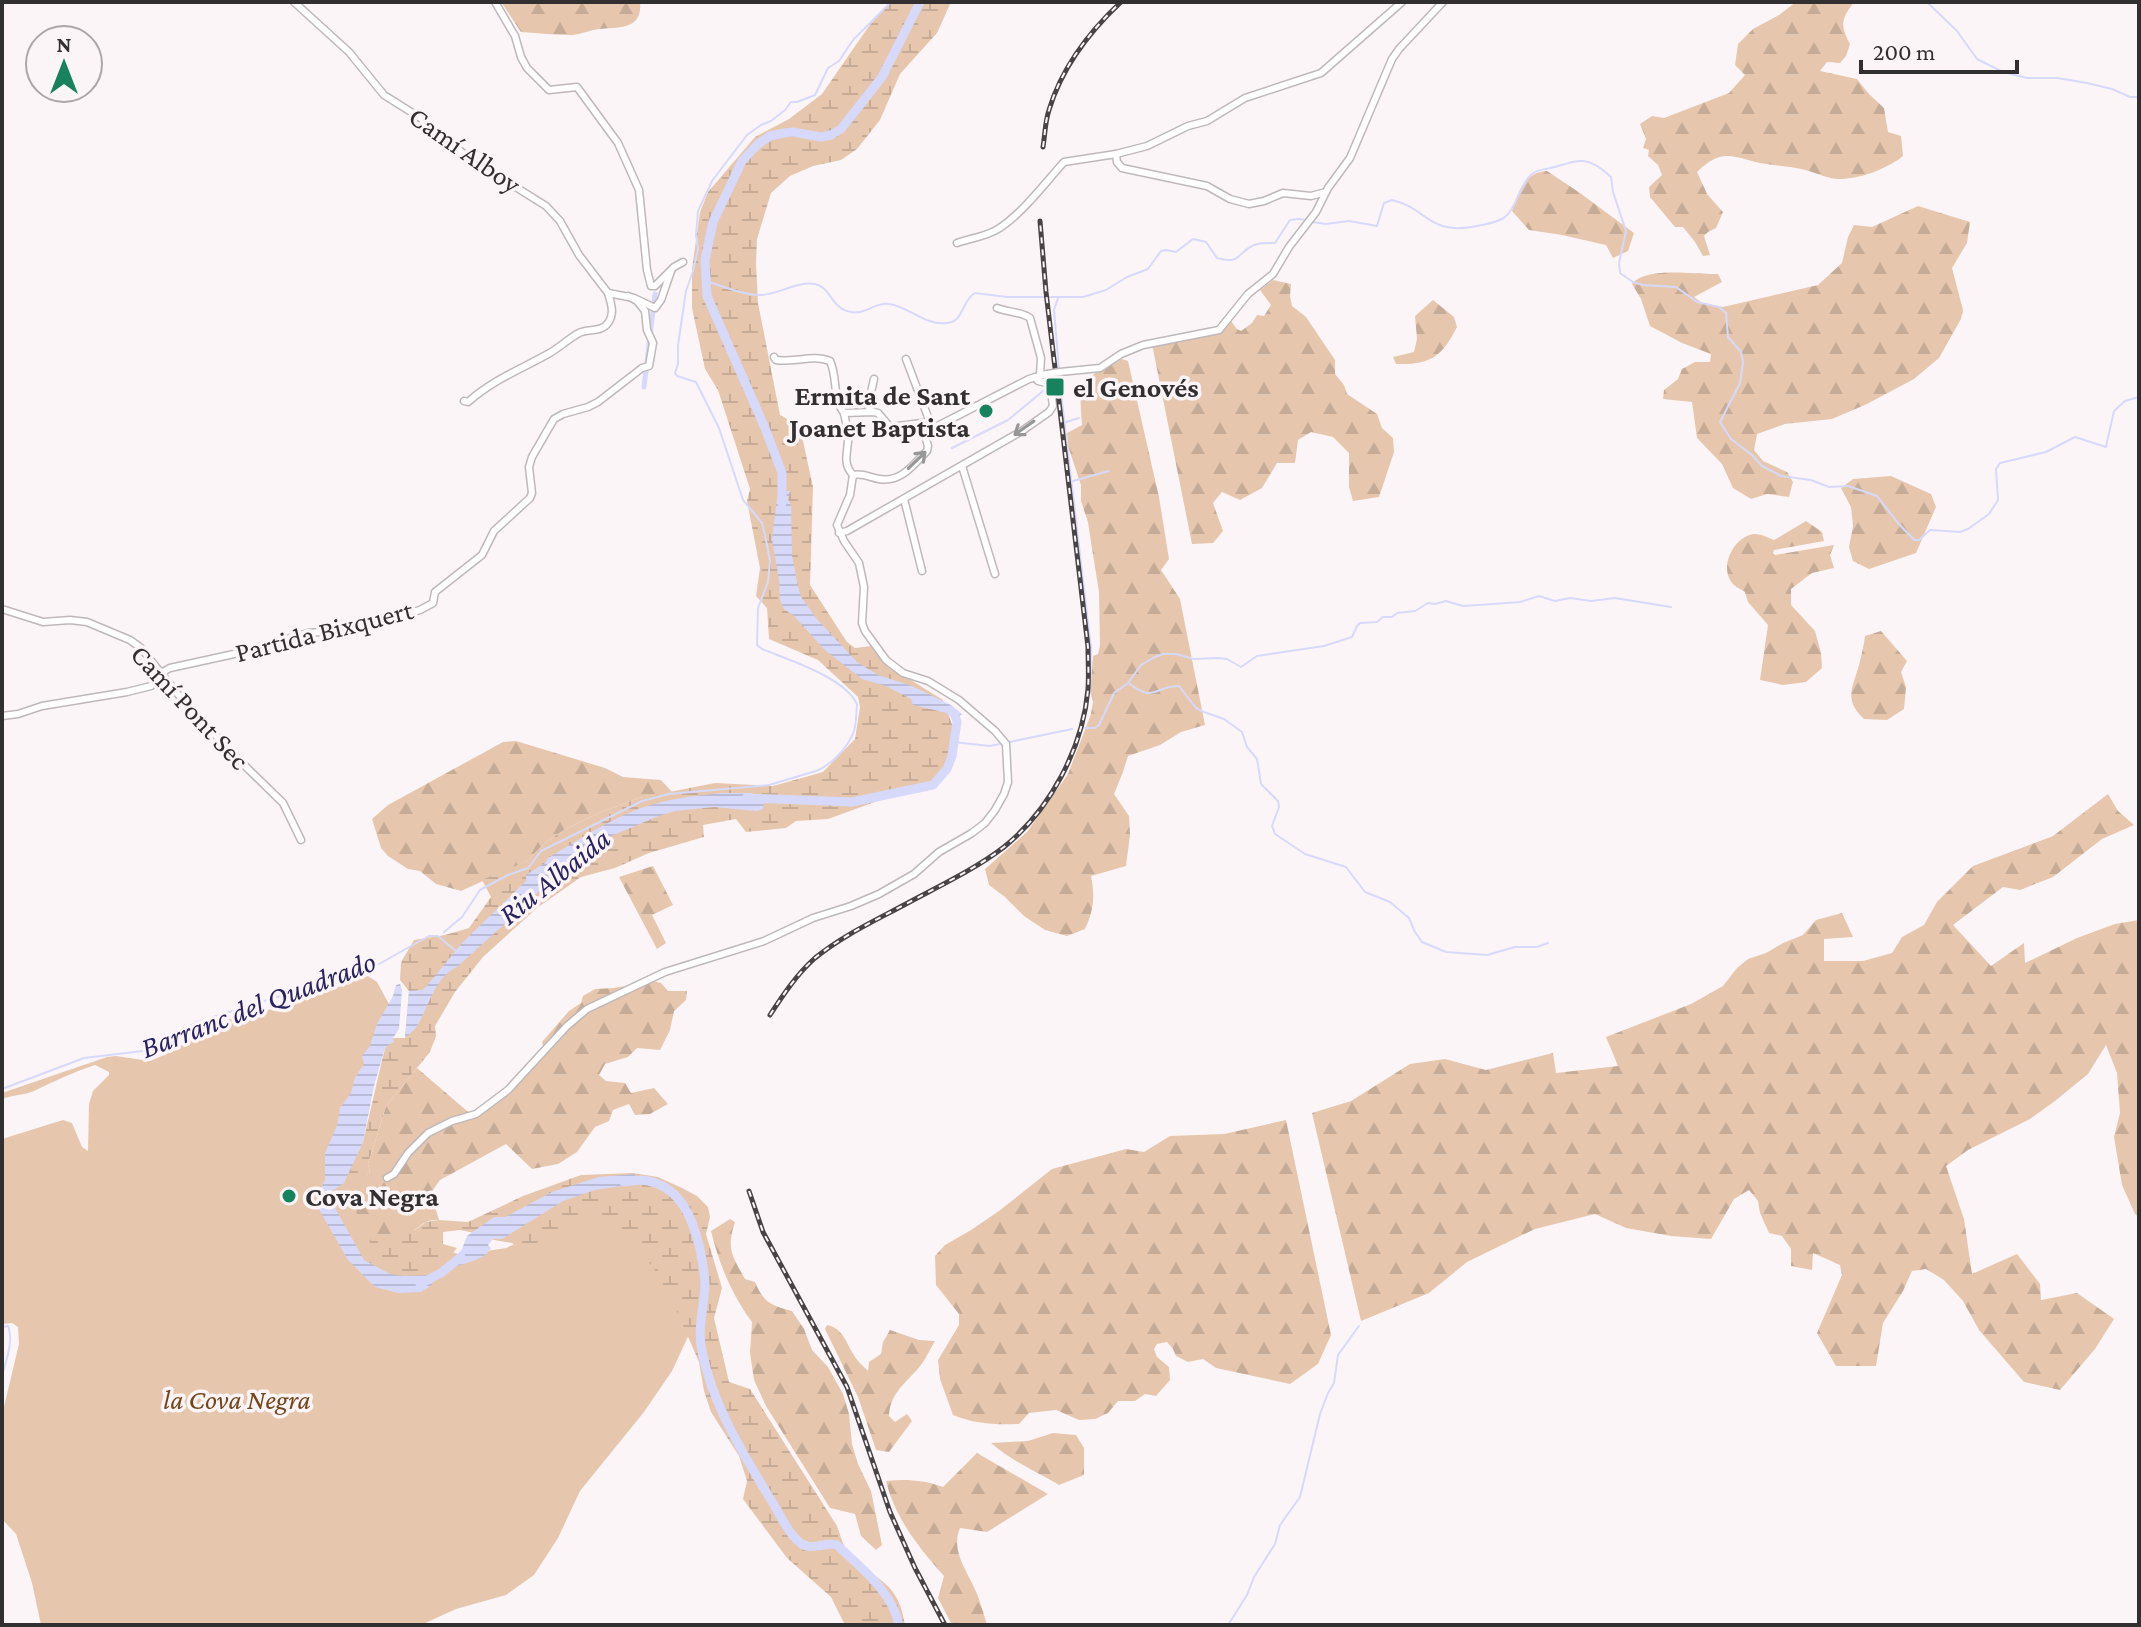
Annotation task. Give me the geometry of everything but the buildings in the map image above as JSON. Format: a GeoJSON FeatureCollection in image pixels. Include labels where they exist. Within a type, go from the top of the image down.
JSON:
{"type":"FeatureCollection","features":[{"type":"Feature","properties":{"kind":"street","name":"Camí Alboy"},"geometry":{"type":"LineString","coordinates":[[294,2],[349,52],[384,95],[419,117],[469,158],[546,206],[560,221],[579,255],[608,293]]}},
{"type":"Feature","properties":{"kind":"street"},"geometry":{"type":"LineString","coordinates":[[495,2],[515,36],[527,68],[549,90],[577,87],[618,143],[639,190],[649,284],[655,286],[683,262]]}},
{"type":"Feature","properties":{"kind":"street"},"geometry":{"type":"LineString","coordinates":[[957,243],[978,238],[1004,224],[1040,192],[1064,162],[1147,146],[1180,129],[1207,121],[1245,98],[1321,73],[1402,2]]}},
{"type":"Feature","properties":{"kind":"street"},"geometry":{"type":"LineString","coordinates":[[844,413],[878,413],[890,427],[931,425],[1041,375],[1100,368],[1121,354],[1143,345],[1219,330],[1248,294],[1273,274],[1316,212],[1350,158],[1392,59],[1443,2]]}},
{"type":"Feature","properties":{"kind":"street"},"geometry":{"type":"LineString","coordinates":[[1116,154],[1122,168],[1207,186],[1230,199],[1249,204],[1283,193],[1311,196],[1326,192]]}},
{"type":"Feature","properties":{"kind":"street"},"geometry":{"type":"LineString","coordinates":[[464,401],[468,402],[492,383],[553,352],[580,332],[606,326],[612,310],[608,293],[628,296],[655,308],[671,271]]}},
{"type":"Feature","properties":{"kind":"street","name":"Partida Bixquert"},"geometry":{"type":"LineString","coordinates":[[2,716],[151,686],[161,673],[170,668],[308,633],[345,630],[376,623],[433,603],[435,592],[482,555],[494,531],[530,498],[529,467],[532,457],[554,419],[598,402],[642,368],[649,366],[653,343],[647,330],[645,311],[628,296]]}},
{"type":"Feature","properties":{"kind":"street"},"geometry":{"type":"LineString","coordinates":[[839,533],[962,466],[1052,410],[1050,384],[1038,381],[1041,358],[1030,318],[997,308]]}},
{"type":"Feature","properties":{"kind":"street"},"geometry":{"type":"LineString","coordinates":[[387,1178],[394,1174],[408,1153],[428,1133],[476,1114],[508,1090],[567,1026],[587,1009],[665,972],[764,941],[803,922],[879,894],[914,874],[939,852],[985,823],[1004,794],[1008,782],[1007,750],[1003,740],[959,700],[928,681],[903,673],[886,660],[865,631],[862,623],[864,587],[861,569],[839,533],[837,522],[850,495],[853,475],[846,465],[848,438],[830,361],[816,358],[785,361],[774,357]]}},
{"type":"Feature","properties":{"kind":"street"},"geometry":{"type":"LineString","coordinates":[[906,359],[931,425]]}},
{"type":"Feature","properties":{"kind":"street"},"geometry":{"type":"LineString","coordinates":[[871,411],[868,406],[874,379]]}},
{"type":"Feature","properties":{"kind":"street"},"geometry":{"type":"LineString","coordinates":[[853,475],[860,473],[883,479],[901,476],[929,448],[924,433],[931,425]]}},
{"type":"Feature","properties":{"kind":"street"},"geometry":{"type":"LineString","coordinates":[[962,466],[995,574]]}},
{"type":"Feature","properties":{"kind":"street"},"geometry":{"type":"LineString","coordinates":[[904,499],[922,571]]}},
{"type":"Feature","properties":{"kind":"street","name":"Camí Pont Sec"},"geometry":{"type":"LineString","coordinates":[[2,609],[43,622],[77,620],[120,635],[141,648],[185,703],[283,803],[301,840]]}},
{"type":"Feature","properties":{"kind":"green space"},"geometry":{"type":"Polygon","coordinates":[[[501,2],[640,2],[640,11],[638,18],[621,27],[573,35],[521,32],[501,2]]]}},
{"type":"Feature","properties":{"kind":"green space"},"geometry":{"type":"Polygon","coordinates":[[[890,2],[951,2],[937,33],[900,74],[880,120],[857,149],[841,160],[813,166],[790,176],[771,193],[757,239],[758,303],[780,415],[793,422],[803,441],[813,487],[810,585],[847,642],[855,648],[871,646],[885,664],[943,700],[954,730],[947,766],[930,782],[828,819],[796,821],[786,828],[746,832],[736,819],[703,825],[704,837],[581,877],[537,908],[483,957],[455,992],[435,1026],[436,1036],[430,1052],[386,1106],[368,1164],[370,1172],[353,1188],[346,1178],[363,1142],[386,1046],[393,1042],[393,1038],[405,1038],[409,991],[400,980],[401,962],[414,940],[469,928],[491,897],[482,880],[527,861],[564,830],[601,812],[639,798],[715,783],[773,786],[823,772],[855,739],[860,707],[858,697],[818,660],[769,639],[767,608],[756,596],[760,568],[747,501],[750,489],[718,390],[705,369],[692,308],[692,269],[700,212],[708,192],[755,137],[789,119],[822,94],[869,26],[890,2]]]}},
{"type":"Feature","properties":{"kind":"green space"},"geometry":{"type":"Polygon","coordinates":[[[1796,2],[1854,2],[1843,22],[1850,44],[1846,56],[1840,63],[1827,62],[1820,71],[1857,79],[1884,108],[1888,132],[1901,136],[1903,156],[1873,172],[1839,179],[1738,157],[1715,159],[1697,172],[1707,194],[1723,212],[1716,228],[1704,236],[1710,255],[1703,256],[1683,227],[1675,227],[1650,197],[1649,187],[1662,175],[1658,165],[1648,156],[1649,150],[1643,148],[1646,139],[1640,124],[1652,116],[1664,118],[1729,93],[1745,75],[1735,65],[1738,44],[1753,29],[1796,2]]]}},
{"type":"Feature","properties":{"kind":"green space"},"geometry":{"type":"Polygon","coordinates":[[[1547,171],[1634,233],[1628,251],[1613,258],[1606,245],[1529,230],[1512,211],[1527,179],[1547,171]]]}},
{"type":"Feature","properties":{"kind":"green space"},"geometry":{"type":"Polygon","coordinates":[[[1918,206],[1970,222],[1967,243],[1952,268],[1963,310],[1961,319],[1939,358],[1914,379],[1832,419],[1785,424],[1757,434],[1754,450],[1763,461],[1787,472],[1793,482],[1789,497],[1767,494],[1751,499],[1733,488],[1722,464],[1697,438],[1692,402],[1663,399],[1664,390],[1678,379],[1682,369],[1695,362],[1710,362],[1711,354],[1650,326],[1632,284],[1639,278],[1660,273],[1718,274],[1722,282],[1694,297],[1702,303],[1723,307],[1818,285],[1842,263],[1854,225],[1872,227],[1918,206]]]}},
{"type":"Feature","properties":{"kind":"green space"},"geometry":{"type":"Polygon","coordinates":[[[1273,280],[1291,284],[1292,306],[1306,317],[1335,360],[1335,374],[1347,394],[1377,414],[1382,428],[1393,438],[1394,452],[1379,497],[1353,501],[1349,487],[1349,453],[1333,437],[1311,432],[1298,440],[1295,463],[1277,463],[1262,488],[1240,500],[1222,492],[1213,503],[1223,531],[1213,543],[1192,544],[1152,344],[1220,332],[1231,321],[1241,331],[1257,315],[1264,316],[1271,305],[1260,290],[1273,280]]]}},
{"type":"Feature","properties":{"kind":"green space"},"geometry":{"type":"Polygon","coordinates":[[[1433,300],[1454,317],[1457,327],[1446,346],[1434,357],[1418,363],[1396,364],[1393,357],[1414,352],[1417,339],[1415,316],[1433,300]]]}},
{"type":"Feature","properties":{"kind":"green space"},"geometry":{"type":"Polygon","coordinates":[[[1122,359],[1128,361],[1159,497],[1169,559],[1161,570],[1180,599],[1205,725],[1181,732],[1160,745],[1128,756],[1114,794],[1129,816],[1126,866],[1091,876],[1093,903],[1088,922],[1085,929],[1067,936],[1045,930],[1024,916],[989,885],[985,869],[1027,832],[1068,774],[1091,714],[1093,656],[1098,654],[1100,646],[1099,592],[1088,522],[1081,501],[1081,485],[1068,446],[1067,433],[1082,425],[1081,397],[1085,382],[1122,359]]]}},
{"type":"Feature","properties":{"kind":"green space"},"geometry":{"type":"Polygon","coordinates":[[[1891,476],[1931,494],[1936,507],[1916,553],[1869,569],[1853,561],[1849,547],[1853,526],[1851,507],[1841,488],[1853,479],[1891,476]]]}},
{"type":"Feature","properties":{"kind":"green space"},"geometry":{"type":"Polygon","coordinates":[[[1806,521],[1822,532],[1824,541],[1774,550],[1773,553],[1834,545],[1830,555],[1834,568],[1812,573],[1791,589],[1791,605],[1815,631],[1822,668],[1806,682],[1783,685],[1760,680],[1768,625],[1748,602],[1745,592],[1729,578],[1728,562],[1735,546],[1747,536],[1757,534],[1774,540],[1806,521]]]}},
{"type":"Feature","properties":{"kind":"green space"},"geometry":{"type":"Polygon","coordinates":[[[1881,631],[1907,661],[1901,672],[1906,687],[1904,709],[1887,720],[1864,719],[1853,705],[1852,692],[1865,636],[1881,631]]]}},
{"type":"Feature","properties":{"kind":"green space"},"geometry":{"type":"Polygon","coordinates":[[[516,741],[605,768],[623,777],[661,780],[672,792],[639,798],[601,812],[564,830],[527,861],[461,891],[436,884],[420,871],[408,869],[381,848],[372,819],[388,805],[503,742],[516,741]]]}},
{"type":"Feature","properties":{"kind":"green space"},"geometry":{"type":"Polygon","coordinates":[[[2108,794],[2118,811],[2134,825],[2102,839],[2053,877],[2020,890],[2003,887],[1953,925],[1991,966],[2024,943],[2025,963],[2077,938],[2115,924],[2139,920],[2139,1217],[2122,1185],[2114,1137],[2120,1113],[2117,1073],[2106,1045],[2088,1074],[2055,1101],[2030,1119],[1968,1150],[1946,1166],[1964,1219],[1972,1274],[2017,1254],[2040,1284],[2041,1300],[2077,1293],[2114,1319],[2095,1349],[2060,1390],[2024,1382],[1979,1330],[1963,1301],[1944,1280],[1926,1269],[1912,1271],[1883,1323],[1876,1366],[1836,1366],[1817,1333],[1842,1275],[1840,1265],[1813,1253],[1812,1270],[1791,1266],[1791,1249],[1782,1236],[1769,1233],[1758,1201],[1749,1190],[1734,1199],[1711,1239],[1626,1228],[1595,1214],[1535,1229],[1467,1262],[1429,1293],[1361,1321],[1312,1113],[1351,1101],[1410,1064],[1445,1059],[1486,1070],[1553,1053],[1556,1073],[1618,1066],[1606,1037],[1691,1004],[1723,986],[1748,959],[1803,935],[1816,920],[1842,913],[1853,937],[1824,939],[1824,961],[1863,961],[1892,953],[1902,937],[1924,925],[1937,902],[1973,866],[2053,836],[2108,794]]]}},
{"type":"Feature","properties":{"kind":"green space"},"geometry":{"type":"Polygon","coordinates":[[[653,866],[673,905],[652,915],[666,943],[657,949],[619,877],[653,866]]]}},
{"type":"Feature","properties":{"kind":"green space","name":"la Cova Negra"},"geometry":{"type":"Polygon","coordinates":[[[368,976],[377,982],[390,1006],[348,1118],[385,1230],[461,1255],[506,1248],[620,1196],[692,1328],[672,1371],[644,1412],[580,1491],[558,1538],[534,1575],[506,1595],[456,1609],[421,1625],[41,1625],[32,1583],[16,1534],[2,1519],[2,1415],[19,1344],[18,1327],[12,1323],[2,1324],[2,1139],[63,1120],[72,1123],[82,1147],[88,1151],[89,1104],[93,1091],[109,1072],[95,1065],[30,1092],[2,1099],[2,1093],[107,1057],[150,1061],[173,1051],[210,1024],[292,1004],[368,976]]]}},
{"type":"Feature","properties":{"kind":"green space"},"geometry":{"type":"Polygon","coordinates":[[[653,981],[661,983],[668,991],[687,991],[686,1000],[674,1011],[670,1030],[660,1050],[637,1048],[628,1057],[605,1064],[599,1075],[606,1081],[625,1083],[631,1093],[654,1088],[668,1104],[650,1114],[635,1115],[629,1104],[613,1110],[609,1121],[595,1127],[577,1152],[558,1164],[532,1169],[506,1144],[440,1180],[431,1193],[439,1220],[428,1221],[412,1231],[385,1236],[375,1234],[361,1222],[356,1212],[353,1188],[370,1172],[368,1164],[386,1106],[417,1068],[474,1117],[479,1116],[511,1090],[545,1054],[542,1042],[569,1011],[581,1003],[583,996],[595,989],[653,981]]]}},
{"type":"Feature","properties":{"kind":"green space"},"geometry":{"type":"Polygon","coordinates":[[[1286,1120],[1331,1335],[1318,1364],[1290,1384],[1216,1368],[1203,1359],[1188,1362],[1176,1356],[1167,1342],[1157,1344],[1154,1349],[1157,1357],[1169,1367],[1170,1380],[1156,1396],[1145,1394],[1135,1401],[1118,1401],[1108,1413],[1095,1419],[1079,1420],[1056,1410],[1029,1413],[1019,1424],[986,1423],[953,1415],[940,1379],[938,1360],[959,1325],[959,1314],[936,1285],[935,1256],[945,1245],[999,1211],[1052,1169],[1126,1149],[1144,1152],[1170,1136],[1224,1134],[1286,1120]]]}},
{"type":"Feature","properties":{"kind":"green space"},"geometry":{"type":"Polygon","coordinates":[[[633,1173],[658,1177],[697,1196],[708,1207],[710,1217],[706,1234],[722,1288],[714,1318],[729,1382],[750,1389],[837,1526],[847,1550],[896,1597],[905,1625],[845,1625],[831,1597],[787,1558],[743,1499],[747,1481],[739,1456],[711,1412],[699,1362],[672,1300],[639,1249],[616,1232],[601,1214],[561,1229],[525,1251],[512,1243],[470,1232],[443,1232],[443,1244],[457,1248],[444,1263],[418,1276],[398,1276],[364,1260],[372,1235],[415,1230],[426,1222],[439,1220],[468,1222],[523,1196],[581,1175],[633,1173]]]}},
{"type":"Feature","properties":{"kind":"green space"},"geometry":{"type":"Polygon","coordinates":[[[730,1219],[735,1222],[732,1252],[745,1279],[755,1282],[761,1295],[769,1302],[792,1311],[804,1329],[812,1350],[828,1367],[843,1394],[852,1444],[871,1491],[882,1545],[876,1550],[861,1536],[855,1514],[830,1508],[766,1406],[754,1380],[750,1353],[752,1322],[727,1279],[711,1231],[730,1219]]]}},
{"type":"Feature","properties":{"kind":"green space"},"geometry":{"type":"Polygon","coordinates":[[[827,1325],[840,1333],[868,1371],[869,1362],[881,1354],[890,1330],[919,1340],[935,1341],[922,1364],[892,1402],[889,1416],[895,1422],[907,1414],[912,1421],[889,1452],[876,1450],[858,1397],[825,1329],[827,1325]]]}},
{"type":"Feature","properties":{"kind":"green space"},"geometry":{"type":"Polygon","coordinates":[[[1053,1433],[1076,1435],[1084,1448],[1084,1475],[1059,1485],[1015,1461],[991,1443],[1028,1441],[1053,1433]]]}},
{"type":"Feature","properties":{"kind":"green space"},"geometry":{"type":"Polygon","coordinates":[[[977,1453],[1048,1494],[987,1532],[960,1528],[959,1554],[987,1625],[952,1625],[938,1598],[944,1576],[909,1532],[895,1508],[886,1481],[915,1481],[943,1487],[977,1453]]]}},
{"type":"Feature","properties":{"kind":"water"},"geometry":{"type":"Polygon","coordinates":[[[790,491],[792,556],[798,587],[801,597],[816,618],[857,662],[878,675],[912,686],[951,705],[962,714],[957,718],[913,705],[911,699],[886,686],[862,679],[825,650],[784,609],[780,600],[772,539],[778,492],[790,491]]]}},
{"type":"Feature","properties":{"kind":"water"},"geometry":{"type":"Polygon","coordinates":[[[722,793],[752,793],[764,803],[763,809],[714,807],[675,811],[602,840],[569,861],[531,900],[442,979],[415,1029],[405,1038],[409,991],[426,987],[462,943],[526,881],[526,875],[580,839],[636,810],[668,801],[722,793]]]}},
{"type":"Feature","properties":{"kind":"water"},"geometry":{"type":"Polygon","coordinates":[[[400,984],[399,1029],[394,1042],[384,1051],[363,1142],[344,1183],[332,1191],[330,1199],[364,1260],[390,1274],[430,1275],[432,1285],[421,1292],[398,1293],[375,1287],[348,1260],[317,1206],[318,1194],[325,1180],[325,1153],[337,1126],[340,1108],[351,1093],[355,1078],[364,1064],[362,1056],[370,1046],[396,985],[400,984]]]}},
{"type":"Feature","properties":{"kind":"water"},"geometry":{"type":"Polygon","coordinates":[[[635,1174],[635,1184],[595,1190],[563,1201],[502,1239],[493,1239],[488,1245],[491,1248],[488,1252],[476,1260],[458,1266],[452,1261],[462,1249],[467,1236],[494,1217],[505,1217],[552,1192],[599,1177],[635,1174]]]}},
{"type":"Feature","properties":{"kind":"waterway"},"geometry":{"type":"LineString","coordinates":[[444,932],[462,917],[480,890],[528,868],[541,851],[642,801],[669,794],[769,785],[816,771],[837,756],[852,736],[857,704],[850,694],[828,678],[757,645],[758,608],[768,582],[770,561],[762,523],[743,500],[719,428],[696,382],[675,373],[686,291],[698,249],[698,211],[712,181],[747,135],[771,121],[791,102],[815,95],[828,68],[839,61],[853,40],[891,2]]}},
{"type":"Feature","properties":{"kind":"waterway","name":"Riu Albaida"},"geometry":{"type":"LineString","coordinates":[[782,503],[782,473],[707,296],[705,260],[713,222],[742,161],[758,144],[770,136],[784,133],[821,137],[841,129],[882,77],[920,2]]}},
{"type":"Feature","properties":{"kind":"waterway"},"geometry":{"type":"LineString","coordinates":[[1927,2],[1957,31],[1977,59],[2003,72],[2027,78],[2057,78],[2087,83],[2139,97]]}},
{"type":"Feature","properties":{"kind":"waterway"},"geometry":{"type":"LineString","coordinates":[[1312,222],[1349,221],[1377,226],[1384,203],[1392,200],[1437,224],[1471,227],[1506,216],[1524,183],[1534,172],[1578,161],[1597,165],[1611,177],[1626,231],[1619,263],[1620,273],[1643,285],[1676,287],[1697,302],[1719,307],[1726,313],[1728,337],[1741,352],[1743,362],[1740,383],[1720,422],[1731,439],[1762,466],[1781,476],[1811,480],[1829,487],[1848,486],[1877,496],[1914,540],[1919,540],[1930,530],[1960,532],[1989,514],[1998,500],[1996,469],[2000,463],[2046,452],[2075,437],[2106,447],[2114,411],[2125,401],[2139,397]]}},
{"type":"Feature","properties":{"kind":"waterway"},"geometry":{"type":"LineString","coordinates":[[706,281],[753,295],[774,293],[801,284],[815,284],[824,288],[847,311],[859,312],[889,304],[932,322],[947,323],[957,319],[975,293],[1007,297],[1083,297],[1106,290],[1148,269],[1161,251],[1176,252],[1193,239],[1206,242],[1217,258],[1231,260],[1256,244],[1275,243],[1290,220],[1306,220]]}},
{"type":"Feature","properties":{"kind":"waterway"},"geometry":{"type":"LineString","coordinates":[[644,387],[655,294]]}},
{"type":"Feature","properties":{"kind":"waterway"},"geometry":{"type":"LineString","coordinates":[[1058,298],[1054,310],[1059,370]]}},
{"type":"Feature","properties":{"kind":"waterway"},"geometry":{"type":"LineString","coordinates":[[1059,376],[1091,648],[1090,693]]}},
{"type":"Feature","properties":{"kind":"waterway"},"geometry":{"type":"LineString","coordinates":[[952,448],[1008,420],[1048,387]]}},
{"type":"Feature","properties":{"kind":"waterway"},"geometry":{"type":"LineString","coordinates":[[1066,422],[1079,418]]}},
{"type":"Feature","properties":{"kind":"waterway"},"geometry":{"type":"LineString","coordinates":[[1073,481],[1109,471]]}},
{"type":"Feature","properties":{"kind":"waterway"},"geometry":{"type":"LineString","coordinates":[[1085,728],[1099,725],[1114,693],[1128,683],[1141,665],[1163,654],[1194,659],[1227,659],[1241,667],[1257,656],[1324,646],[1352,637],[1360,623],[1377,622],[1383,617],[1415,611],[1428,603],[1446,601],[1463,606],[1520,602],[1539,596],[1555,601],[1615,598],[1671,607]]}},
{"type":"Feature","properties":{"kind":"waterway"},"geometry":{"type":"LineString","coordinates":[[1130,684],[1150,693],[1179,686],[1196,708],[1224,719],[1242,732],[1247,747],[1257,759],[1261,784],[1278,801],[1272,826],[1275,834],[1305,854],[1346,867],[1365,892],[1390,902],[1409,918],[1422,942],[1446,952],[1487,955],[1515,947],[1537,947],[1548,943]]}},
{"type":"Feature","properties":{"kind":"waterway","name":"Riu Albaida"},"geometry":{"type":"LineString","coordinates":[[746,798],[852,802],[933,785],[947,769],[952,756],[957,722],[950,710]]}},
{"type":"Feature","properties":{"kind":"waterway"},"geometry":{"type":"LineString","coordinates":[[953,742],[990,746],[1072,729]]}},
{"type":"Feature","properties":{"kind":"waterway","name":"Barranc del Quadrado"},"geometry":{"type":"LineString","coordinates":[[2,1089],[84,1058],[143,1051],[197,1022],[296,991],[317,989],[379,964],[429,936],[438,936],[457,952]]}},
{"type":"Feature","properties":{"kind":"waterway","name":"Riu Albaida"},"geometry":{"type":"LineString","coordinates":[[624,1182],[648,1181],[669,1190],[678,1198],[694,1227],[704,1276],[700,1334],[707,1372],[731,1431],[786,1526],[806,1546],[837,1545],[883,1591],[899,1625]]}},
{"type":"Feature","properties":{"kind":"waterway","name":"Riu Albaida"},"geometry":{"type":"LineString","coordinates":[[420,1284],[461,1257]]}},
{"type":"Feature","properties":{"kind":"waterway"},"geometry":{"type":"LineString","coordinates":[[2,1327],[8,1326],[10,1338],[2,1376]]}},
{"type":"Feature","properties":{"kind":"waterway"},"geometry":{"type":"LineString","coordinates":[[1228,1625],[1275,1544],[1280,1525],[1300,1497],[1320,1414],[1334,1383],[1338,1355],[1359,1326]]}},
{"type":"Feature","properties":{"kind":"railway"},"geometry":{"type":"LineString","coordinates":[[1043,147],[1048,115],[1061,79],[1098,25],[1121,2]]}},
{"type":"Feature","properties":{"kind":"railway"},"geometry":{"type":"LineString","coordinates":[[770,1015],[796,978],[825,950],[980,863],[1021,832],[1061,776],[1079,733],[1088,689],[1088,647],[1040,221]]}},
{"type":"Feature","properties":{"kind":"railway"},"geometry":{"type":"LineString","coordinates":[[749,1191],[763,1232],[847,1387],[890,1512],[945,1625]]}},
{"type":"Feature","properties":{"kind":"place","name":"el Genovés"},"geometry":{"type":"Point","coordinates":[1055,387]}},
{"type":"Feature","properties":{"kind":"place","name":"Ermita de Sant Joanet Baptista"},"geometry":{"type":"Point","coordinates":[986,411]}},
{"type":"Feature","properties":{"kind":"place","name":"Cova Negra"},"geometry":{"type":"Point","coordinates":[289,1196]}}]}
